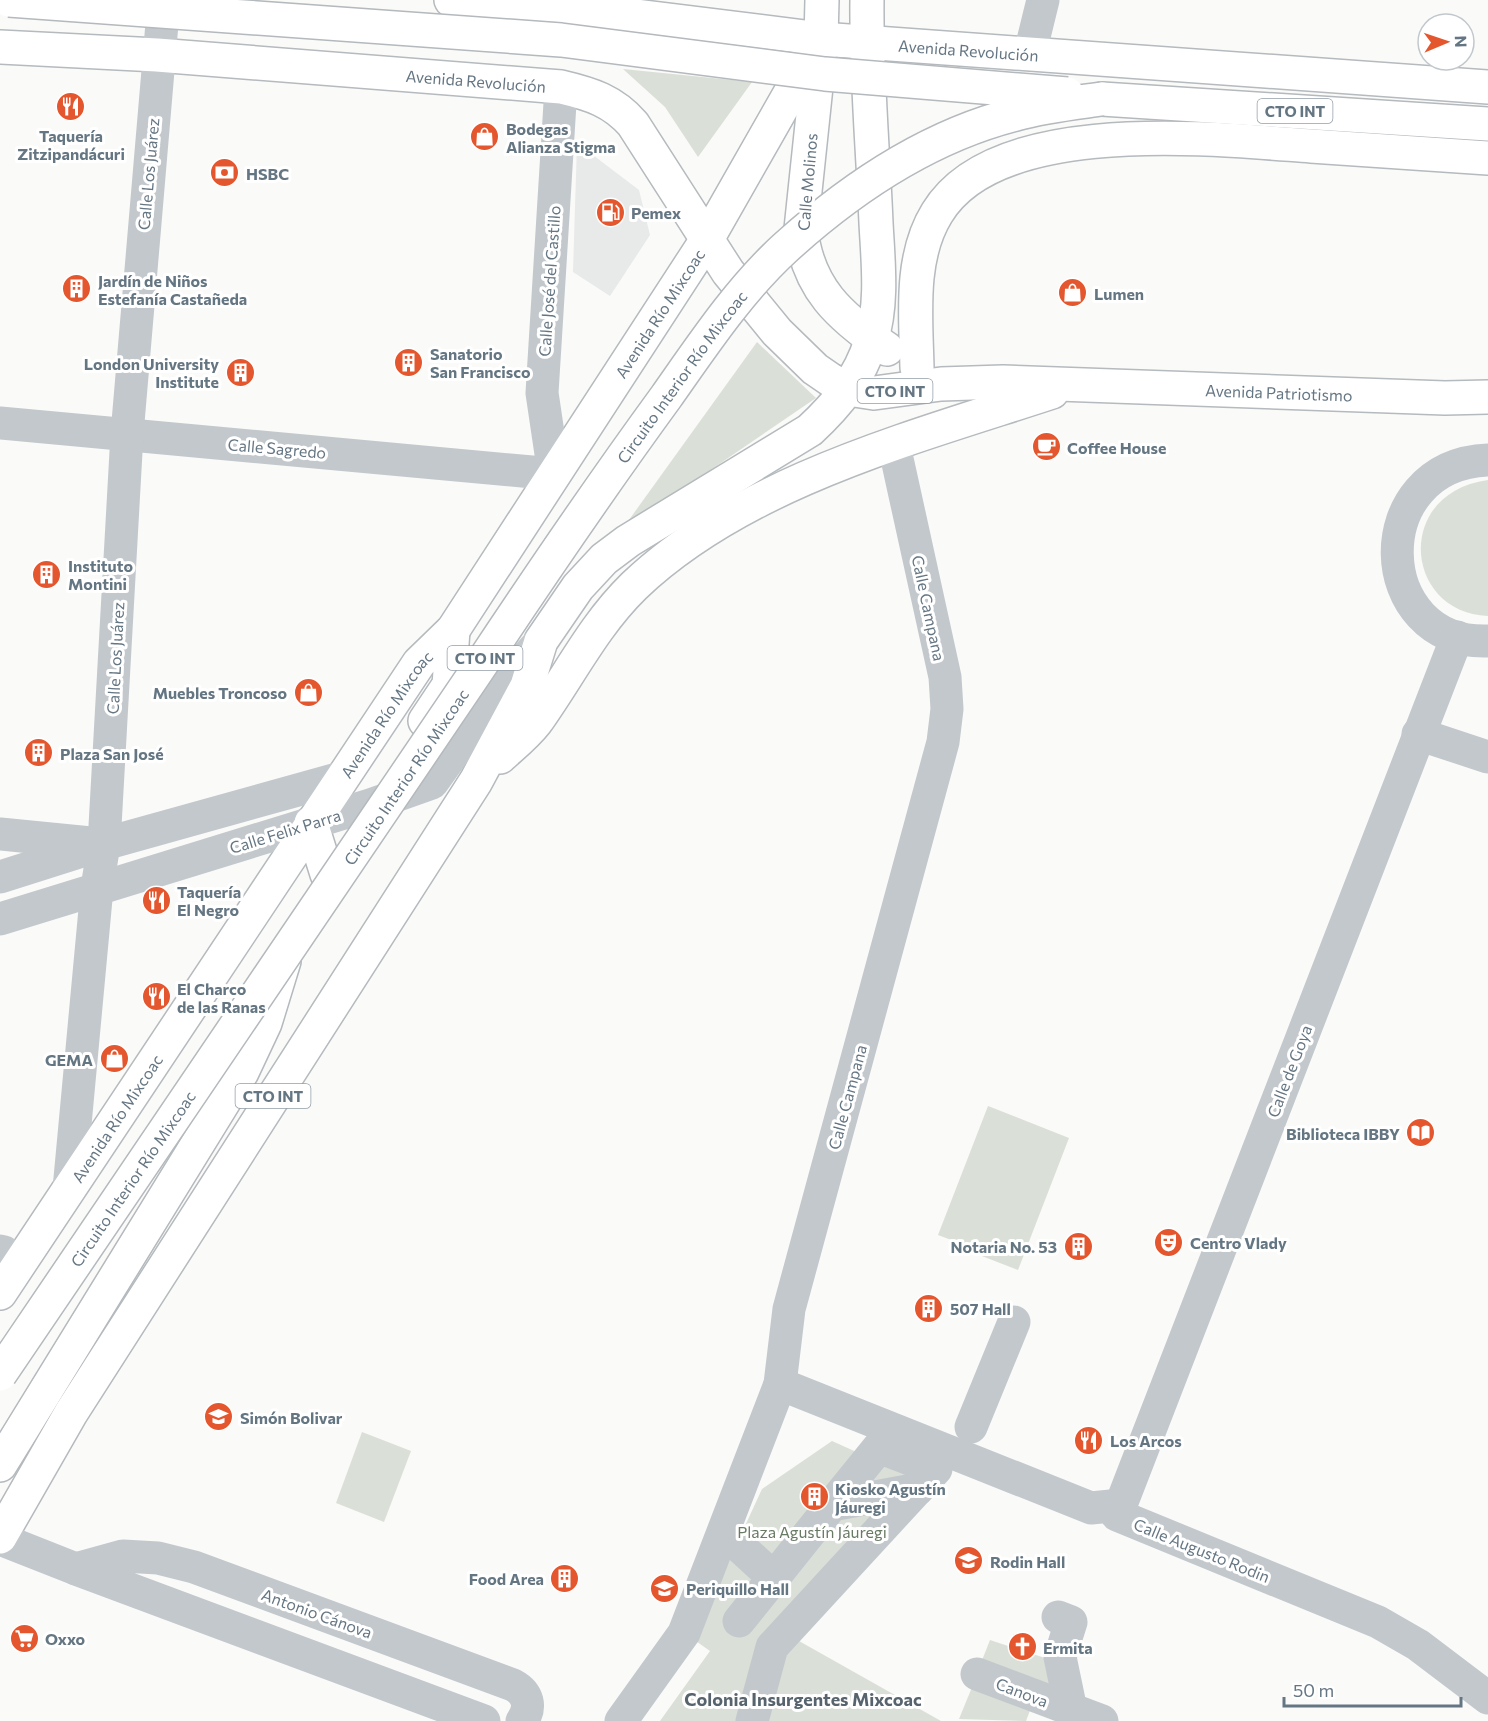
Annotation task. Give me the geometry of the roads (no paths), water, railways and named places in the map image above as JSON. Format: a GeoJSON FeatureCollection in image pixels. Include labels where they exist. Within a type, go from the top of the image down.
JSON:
{"type":"FeatureCollection","features":[{"type":"Feature","properties":{"kind":"main road"},"geometry":{"type":"LineString","coordinates":[[9,0],[549,39],[825,74],[1038,89],[1102,99]]}},
{"type":"Feature","properties":{"kind":"main road","name":"Avenida Revolución"},"geometry":{"type":"LineString","coordinates":[[451,0],[563,4],[866,43],[1488,87]]}},
{"type":"Feature","properties":{"kind":"main road","name":"Calle Molinos"},"geometry":{"type":"LineString","coordinates":[[822,0],[821,39],[804,186],[801,230],[803,254],[812,274],[830,302],[872,338],[929,376]]}},
{"type":"Feature","properties":{"kind":"main road"},"geometry":{"type":"LineString","coordinates":[[848,389],[861,367],[872,338],[878,295],[866,43],[867,0]]}},
{"type":"Feature","properties":{"kind":"main road","name":"Avenida Río Mixcoac"},"geometry":{"type":"LineString","coordinates":[[0,1293],[419,663],[453,630],[706,241],[821,39]]}},
{"type":"Feature","properties":{"kind":"main road","name":"Avenida Revolución"},"geometry":{"type":"LineString","coordinates":[[0,47],[157,55],[561,87],[596,96],[623,112],[654,154],[706,241],[777,332],[815,369],[848,389]]}},
{"type":"Feature","properties":{"kind":"main road","name":"CTO INT"},"geometry":{"type":"LineString","coordinates":[[1102,99],[1488,124]]}},
{"type":"Feature","properties":{"kind":"main road","name":"Circuito Interior Río Mixcoac"},"geometry":{"type":"LineString","coordinates":[[0,1374],[569,533],[690,364],[752,284],[783,250],[832,209],[885,172],[927,147],[977,126],[1015,114],[1102,99]]}},
{"type":"Feature","properties":{"kind":"main road","name":"CTO INT"},"geometry":{"type":"LineString","coordinates":[[929,376],[917,280],[921,253],[929,227],[952,193],[979,173],[1010,159],[1046,149],[1090,142],[1209,139],[1488,158]]}},
{"type":"Feature","properties":{"kind":"main road","name":"Avenida Patriotismo"},"geometry":{"type":"LineString","coordinates":[[848,389],[874,393],[929,376],[1071,386],[1488,397]]}},
{"type":"Feature","properties":{"kind":"main road","name":"Avenida Patriotismo"},"geometry":{"type":"LineString","coordinates":[[894,445],[1071,386]]}},
{"type":"Feature","properties":{"kind":"main road","name":"CTO INT"},"geometry":{"type":"LineString","coordinates":[[0,1538],[71,1413],[476,781],[527,687],[541,641],[578,587],[610,554],[810,430],[831,411],[848,389]]}},
{"type":"Feature","properties":{"kind":"main road","name":"CTO INT"},"geometry":{"type":"LineString","coordinates":[[476,781],[534,724],[575,658],[607,615],[663,561],[726,519],[804,480],[894,445]]}},
{"type":"Feature","properties":{"kind":"main road"},"geometry":{"type":"LineString","coordinates":[[0,1465],[242,1072],[265,1023],[291,938],[370,805],[449,685],[453,630]]}},
{"type":"Feature","properties":{"kind":"main road"},"geometry":{"type":"LineString","coordinates":[[311,823],[327,874]]}},
{"type":"Feature","properties":{"kind":"street","name":"Calle Los Juárez"},"geometry":{"type":"LineString","coordinates":[[69,1189],[97,888],[104,844],[128,434],[157,55],[164,0]]}},
{"type":"Feature","properties":{"kind":"street"},"geometry":{"type":"LineString","coordinates":[[1030,53],[1043,0]]}},
{"type":"Feature","properties":{"kind":"street","name":"Calle José del Castillo"},"geometry":{"type":"LineString","coordinates":[[554,474],[542,393],[561,87]]}},
{"type":"Feature","properties":{"kind":"street","name":"Calle Sagredo"},"geometry":{"type":"LineString","coordinates":[[0,423],[554,474]]}},
{"type":"Feature","properties":{"kind":"street","name":"Calle Campana"},"geometry":{"type":"LineString","coordinates":[[621,1721],[684,1633],[780,1384],[789,1309],[943,742],[946,720],[945,678],[894,445]]}},
{"type":"Feature","properties":{"kind":"street"},"geometry":{"type":"LineString","coordinates":[[1472,639],[1434,625],[1409,599],[1396,566],[1398,530],[1404,513],[1425,484],[1457,465],[1488,460]]}},
{"type":"Feature","properties":{"kind":"street","name":"Calle de Goya"},"geometry":{"type":"LineString","coordinates":[[1121,1505],[1418,734],[1472,639]]}},
{"type":"Feature","properties":{"kind":"street","name":"Calle Felix Parra"},"geometry":{"type":"LineString","coordinates":[[0,919],[370,805],[432,783],[506,681],[541,641]]}},
{"type":"Feature","properties":{"kind":"street"},"geometry":{"type":"LineString","coordinates":[[1418,734],[1488,757]]}},
{"type":"Feature","properties":{"kind":"street"},"geometry":{"type":"LineString","coordinates":[[0,877],[104,844],[341,778]]}},
{"type":"Feature","properties":{"kind":"street"},"geometry":{"type":"LineString","coordinates":[[0,834],[104,844]]}},
{"type":"Feature","properties":{"kind":"street"},"geometry":{"type":"LineString","coordinates":[[971,1427],[1014,1322]]}},
{"type":"Feature","properties":{"kind":"street","name":"Calle Augusto Rodin"},"geometry":{"type":"LineString","coordinates":[[780,1384],[1091,1508],[1121,1505],[1117,1515],[1378,1622],[1418,1645],[1488,1698]]}},
{"type":"Feature","properties":{"kind":"street"},"geometry":{"type":"LineString","coordinates":[[738,1621],[879,1446],[927,1479]]}},
{"type":"Feature","properties":{"kind":"street"},"geometry":{"type":"LineString","coordinates":[[832,1505],[927,1479]]}},
{"type":"Feature","properties":{"kind":"street"},"geometry":{"type":"LineString","coordinates":[[752,1721],[772,1647],[927,1479]]}},
{"type":"Feature","properties":{"kind":"street"},"geometry":{"type":"LineString","coordinates":[[0,1538],[76,1569],[484,1721]]}},
{"type":"Feature","properties":{"kind":"street"},"geometry":{"type":"LineString","coordinates":[[738,1545],[774,1578]]}},
{"type":"Feature","properties":{"kind":"street","name":"Antonio Cánova"},"geometry":{"type":"LineString","coordinates":[[76,1569],[123,1556],[158,1558],[194,1567],[513,1685],[527,1700],[527,1714],[522,1721]]}},
{"type":"Feature","properties":{"kind":"street"},"geometry":{"type":"LineString","coordinates":[[700,1591],[772,1647]]}},
{"type":"Feature","properties":{"kind":"street"},"geometry":{"type":"LineString","coordinates":[[1058,1617],[1071,1622],[1060,1657],[1071,1710]]}},
{"type":"Feature","properties":{"kind":"street","name":"Canova"},"geometry":{"type":"LineString","coordinates":[[977,1674],[1031,1709],[1071,1710],[1102,1721]]}},
{"type":"Feature","properties":{"kind":"place","name":"Taquería Zitzipandácuri"},"geometry":{"type":"Point","coordinates":[71,107]}},
{"type":"Feature","properties":{"kind":"place","name":"Bodegas Alianza Stigma"},"geometry":{"type":"Point","coordinates":[485,137]}},
{"type":"Feature","properties":{"kind":"place","name":"HSBC"},"geometry":{"type":"Point","coordinates":[225,173]}},
{"type":"Feature","properties":{"kind":"place","name":"Pemex"},"geometry":{"type":"Point","coordinates":[610,212]}},
{"type":"Feature","properties":{"kind":"place","name":"Jardín de Niños Estefanía Castañeda"},"geometry":{"type":"Point","coordinates":[77,289]}},
{"type":"Feature","properties":{"kind":"place","name":"Lumen"},"geometry":{"type":"Point","coordinates":[1073,293]}},
{"type":"Feature","properties":{"kind":"place","name":"Sanatorio San Francisco"},"geometry":{"type":"Point","coordinates":[409,362]}},
{"type":"Feature","properties":{"kind":"place","name":"London University Institute"},"geometry":{"type":"Point","coordinates":[240,372]}},
{"type":"Feature","properties":{"kind":"place","name":"Coffee House"},"geometry":{"type":"Point","coordinates":[1046,447]}},
{"type":"Feature","properties":{"kind":"place","name":"Instituto Montini"},"geometry":{"type":"Point","coordinates":[47,574]}},
{"type":"Feature","properties":{"kind":"place","name":"Muebles Troncoso"},"geometry":{"type":"Point","coordinates":[308,692]}},
{"type":"Feature","properties":{"kind":"place","name":"Plaza San José"},"geometry":{"type":"Point","coordinates":[39,753]}},
{"type":"Feature","properties":{"kind":"place","name":"Taquería El Negro"},"geometry":{"type":"Point","coordinates":[156,900]}},
{"type":"Feature","properties":{"kind":"place","name":"El Charco de las Ranas"},"geometry":{"type":"Point","coordinates":[156,997]}},
{"type":"Feature","properties":{"kind":"place","name":"GEMA"},"geometry":{"type":"Point","coordinates":[114,1059]}},
{"type":"Feature","properties":{"kind":"place","name":"Biblioteca IBBY"},"geometry":{"type":"Point","coordinates":[1421,1133]}},
{"type":"Feature","properties":{"kind":"place","name":"Centro Vlady"},"geometry":{"type":"Point","coordinates":[1169,1242]}},
{"type":"Feature","properties":{"kind":"place","name":"Notaria No. 53"},"geometry":{"type":"Point","coordinates":[1078,1246]}},
{"type":"Feature","properties":{"kind":"place","name":"507 Hall"},"geometry":{"type":"Point","coordinates":[929,1308]}},
{"type":"Feature","properties":{"kind":"place","name":"Simón Bolivar"},"geometry":{"type":"Point","coordinates":[219,1417]}},
{"type":"Feature","properties":{"kind":"place","name":"Los Arcos"},"geometry":{"type":"Point","coordinates":[1089,1440]}},
{"type":"Feature","properties":{"kind":"place","name":"Kiosko Agustín Jáuregi"},"geometry":{"type":"Point","coordinates":[814,1497]}},
{"type":"Feature","properties":{"kind":"place","name":"Rodin Hall"},"geometry":{"type":"Point","coordinates":[969,1561]}},
{"type":"Feature","properties":{"kind":"place","name":"Food Area"},"geometry":{"type":"Point","coordinates":[565,1578]}},
{"type":"Feature","properties":{"kind":"place","name":"Periquillo Hall"},"geometry":{"type":"Point","coordinates":[665,1588]}},
{"type":"Feature","properties":{"kind":"place","name":"Oxxo"},"geometry":{"type":"Point","coordinates":[24,1638]}},
{"type":"Feature","properties":{"kind":"place","name":"Ermita"},"geometry":{"type":"Point","coordinates":[1022,1647]}},
{"type":"Feature","properties":{"kind":"district","name":"Colonia Insurgentes Mixcoac"},"geometry":{"type":"Point","coordinates":[803,1699]}},
{"type":"Feature","properties":{"kind":"park label","name":"Plaza Agustín Jáuregi"},"geometry":{"type":"Point","coordinates":[812,1531]}}]}
